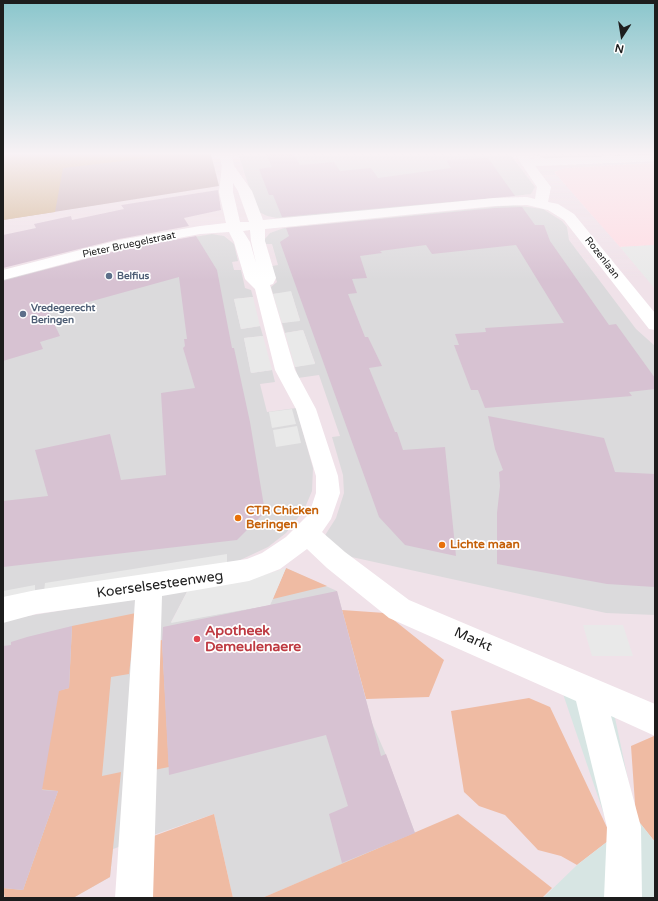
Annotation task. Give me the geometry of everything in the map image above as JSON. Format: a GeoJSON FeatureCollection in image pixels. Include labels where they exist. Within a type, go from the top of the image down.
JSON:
{"type":"FeatureCollection","features":[{"type":"Feature","properties":{"kind":"street"},"geometry":{"type":"LineString","coordinates":[[227,196],[234,227],[242,242],[253,279],[263,288],[268,278],[258,241],[258,225],[247,196]]}},
{"type":"Feature","properties":{"kind":"street"},"geometry":{"type":"LineString","coordinates":[[541,203],[542,196]]}},
{"type":"Feature","properties":{"kind":"street","name":"Rozenlaan"},"geometry":{"type":"LineString","coordinates":[[258,225],[496,202],[521,201],[541,203],[553,207],[569,216],[655,325]]}},
{"type":"Feature","properties":{"kind":"street","name":"Pieter Bruegelstraat"},"geometry":{"type":"LineString","coordinates":[[3,275],[119,245],[192,232],[258,225]]}},
{"type":"Feature","properties":{"kind":"street","name":"Koerselsesteenweg"},"geometry":{"type":"LineString","coordinates":[[3,610],[36,602],[149,587],[249,570],[271,561],[295,545],[307,534],[319,519],[324,507],[328,493],[327,476],[306,409],[285,370],[263,288]]}},
{"type":"Feature","properties":{"kind":"street","name":"Markt"},"geometry":{"type":"LineString","coordinates":[[307,534],[342,565],[399,608],[655,720]]}},
{"type":"Feature","properties":{"kind":"street"},"geometry":{"type":"LineString","coordinates":[[134,898],[149,587]]}},
{"type":"Feature","properties":{"kind":"street"},"geometry":{"type":"LineString","coordinates":[[589,691],[624,828],[622,893],[624,898]]}},
{"type":"Feature","properties":{"kind":"shaded area"},"geometry":{"type":"Polygon","coordinates":[[[3,196],[155,196],[3,220],[3,196]]]}},
{"type":"Feature","properties":{"kind":"shaded area"},"geometry":{"type":"Polygon","coordinates":[[[3,196],[58,196],[55,212],[3,220],[3,196]]]}},
{"type":"Feature","properties":{"kind":"shaded area"},"geometry":{"type":"Polygon","coordinates":[[[252,196],[512,196],[395,209],[277,218],[267,216],[257,211],[252,196]]]}},
{"type":"Feature","properties":{"kind":"shaded area"},"geometry":{"type":"Polygon","coordinates":[[[575,196],[655,196],[655,245],[620,247],[575,196]]]}},
{"type":"Feature","properties":{"kind":"shaded area"},"geometry":{"type":"Polygon","coordinates":[[[513,205],[543,209],[562,221],[567,227],[569,240],[636,329],[655,346],[655,615],[606,613],[347,556],[324,537],[336,518],[344,493],[343,475],[332,437],[340,436],[319,375],[298,378],[295,367],[315,363],[303,330],[285,333],[282,323],[300,320],[291,292],[273,294],[271,287],[277,282],[272,266],[278,265],[272,244],[266,244],[264,240],[270,233],[284,228],[513,205]]]}},
{"type":"Feature","properties":{"kind":"shaded area"},"geometry":{"type":"Polygon","coordinates":[[[212,234],[224,236],[234,244],[238,261],[232,262],[234,270],[241,270],[245,288],[251,290],[253,297],[234,299],[241,329],[260,326],[263,336],[244,338],[251,373],[272,370],[275,382],[260,384],[267,412],[296,408],[313,468],[312,491],[304,510],[286,533],[268,547],[236,562],[3,601],[3,280],[134,247],[212,234]]]}},
{"type":"Feature","properties":{"kind":"shaded area"},"geometry":{"type":"Polygon","coordinates":[[[655,245],[655,289],[620,247],[655,245]]]}},
{"type":"Feature","properties":{"kind":"shaded area"},"geometry":{"type":"Polygon","coordinates":[[[291,291],[300,321],[282,323],[273,294],[291,291]]]}},
{"type":"Feature","properties":{"kind":"shaded area"},"geometry":{"type":"Polygon","coordinates":[[[253,297],[260,326],[241,329],[234,299],[253,297]]]}},
{"type":"Feature","properties":{"kind":"shaded area"},"geometry":{"type":"Polygon","coordinates":[[[303,330],[315,364],[295,367],[285,333],[303,330]]]}},
{"type":"Feature","properties":{"kind":"shaded area"},"geometry":{"type":"Polygon","coordinates":[[[263,336],[272,370],[251,373],[244,338],[263,336]]]}},
{"type":"Feature","properties":{"kind":"shaded area"},"geometry":{"type":"Polygon","coordinates":[[[292,409],[296,424],[272,428],[269,412],[292,409]]]}},
{"type":"Feature","properties":{"kind":"shaded area"},"geometry":{"type":"Polygon","coordinates":[[[297,426],[301,443],[276,447],[273,430],[297,426]]]}},
{"type":"Feature","properties":{"kind":"shaded area"},"geometry":{"type":"Polygon","coordinates":[[[227,554],[227,563],[44,592],[45,583],[227,554]]]}},
{"type":"Feature","properties":{"kind":"shaded area"},"geometry":{"type":"Polygon","coordinates":[[[286,568],[337,591],[372,723],[386,755],[415,833],[262,898],[233,898],[214,814],[113,849],[110,877],[73,898],[5,898],[3,892],[3,620],[188,590],[171,622],[270,605],[286,568]]]}},
{"type":"Feature","properties":{"kind":"shaded area"},"geometry":{"type":"Polygon","coordinates":[[[286,568],[327,586],[273,599],[286,568]]]}},
{"type":"Feature","properties":{"kind":"shaded area"},"geometry":{"type":"Polygon","coordinates":[[[286,568],[270,605],[171,623],[188,590],[241,582],[286,568]]]}},
{"type":"Feature","properties":{"kind":"shaded area"},"geometry":{"type":"Polygon","coordinates":[[[35,585],[35,593],[3,600],[3,591],[35,585]]]}},
{"type":"Feature","properties":{"kind":"shaded area"},"geometry":{"type":"Polygon","coordinates":[[[342,610],[385,613],[444,660],[429,697],[366,699],[342,610]]]}},
{"type":"Feature","properties":{"kind":"shaded area"},"geometry":{"type":"Polygon","coordinates":[[[136,613],[129,674],[111,677],[102,776],[121,772],[110,877],[73,898],[5,898],[3,888],[23,890],[58,791],[38,789],[45,694],[69,688],[72,626],[136,613]]]}},
{"type":"Feature","properties":{"kind":"shaded area"},"geometry":{"type":"Polygon","coordinates":[[[583,625],[623,625],[633,656],[592,656],[583,625]]]}},
{"type":"Feature","properties":{"kind":"shaded area"},"geometry":{"type":"Polygon","coordinates":[[[162,640],[169,767],[154,770],[154,642],[162,640]]]}},
{"type":"Feature","properties":{"kind":"shaded area"},"geometry":{"type":"Polygon","coordinates":[[[562,691],[614,713],[636,818],[655,842],[655,898],[543,898],[577,865],[612,838],[562,691]]]}},
{"type":"Feature","properties":{"kind":"shaded area"},"geometry":{"type":"Polygon","coordinates":[[[529,698],[550,707],[612,838],[577,865],[561,856],[538,850],[505,815],[479,806],[464,792],[451,711],[529,698]]]}},
{"type":"Feature","properties":{"kind":"shaded area"},"geometry":{"type":"Polygon","coordinates":[[[654,736],[655,842],[636,818],[631,746],[654,736]]]}},
{"type":"Feature","properties":{"kind":"shaded area"},"geometry":{"type":"Polygon","coordinates":[[[214,814],[233,898],[152,898],[151,837],[214,814]]]}},
{"type":"Feature","properties":{"kind":"shaded area"},"geometry":{"type":"Polygon","coordinates":[[[458,814],[552,888],[542,898],[262,898],[458,814]]]}},
{"type":"Feature","properties":{"kind":"building"},"geometry":{"type":"Polygon","coordinates":[[[179,196],[219,196],[221,210],[184,218],[189,226],[119,239],[3,268],[3,235],[36,228],[34,224],[71,216],[72,220],[124,209],[121,205],[179,196]]]}},
{"type":"Feature","properties":{"kind":"building"},"geometry":{"type":"Polygon","coordinates":[[[273,196],[514,196],[282,217],[273,196]]]}},
{"type":"Feature","properties":{"kind":"building"},"geometry":{"type":"Polygon","coordinates":[[[522,207],[535,225],[544,225],[550,241],[609,325],[616,324],[655,378],[655,389],[629,392],[632,396],[485,408],[478,390],[471,390],[454,345],[459,345],[455,334],[486,332],[485,328],[564,323],[516,245],[432,254],[426,245],[380,251],[382,253],[360,256],[367,278],[352,279],[357,293],[348,294],[365,337],[368,337],[382,366],[369,368],[395,432],[397,432],[403,450],[445,447],[456,556],[405,545],[379,517],[280,242],[289,236],[286,228],[495,208],[522,207]]]}},
{"type":"Feature","properties":{"kind":"building"},"geometry":{"type":"Polygon","coordinates":[[[196,236],[217,270],[232,348],[234,348],[250,422],[265,512],[237,540],[3,567],[3,501],[48,496],[35,450],[110,434],[121,480],[166,475],[161,393],[195,388],[183,348],[185,346],[184,339],[187,339],[179,277],[49,313],[60,336],[40,342],[43,349],[3,361],[3,281],[120,250],[196,236]]]}},
{"type":"Feature","properties":{"kind":"building"},"geometry":{"type":"Polygon","coordinates":[[[488,416],[604,438],[615,472],[655,474],[655,587],[607,584],[497,564],[497,513],[500,486],[499,472],[503,470],[495,449],[488,416]]]}},
{"type":"Feature","properties":{"kind":"building"},"geometry":{"type":"Polygon","coordinates":[[[337,591],[381,756],[386,754],[415,833],[342,863],[329,814],[348,806],[326,735],[169,775],[162,643],[163,627],[337,591]]]}},
{"type":"Feature","properties":{"kind":"building"},"geometry":{"type":"Polygon","coordinates":[[[72,626],[69,688],[59,691],[42,790],[58,791],[23,890],[3,888],[3,646],[11,645],[11,642],[27,637],[72,626]]]}},
{"type":"Feature","properties":{"kind":"place","name":"Belfius"},"geometry":{"type":"Point","coordinates":[109,276]}},
{"type":"Feature","properties":{"kind":"place","name":"Vredegerecht Beringen"},"geometry":{"type":"Point","coordinates":[23,314]}},
{"type":"Feature","properties":{"kind":"place","name":"CTR Chicken Beringen"},"geometry":{"type":"Point","coordinates":[238,518]}},
{"type":"Feature","properties":{"kind":"place","name":"Lichte maan"},"geometry":{"type":"Point","coordinates":[442,545]}},
{"type":"Feature","properties":{"kind":"place","name":"Apotheek Demeulenaere"},"geometry":{"type":"Point","coordinates":[197,639]}}]}
